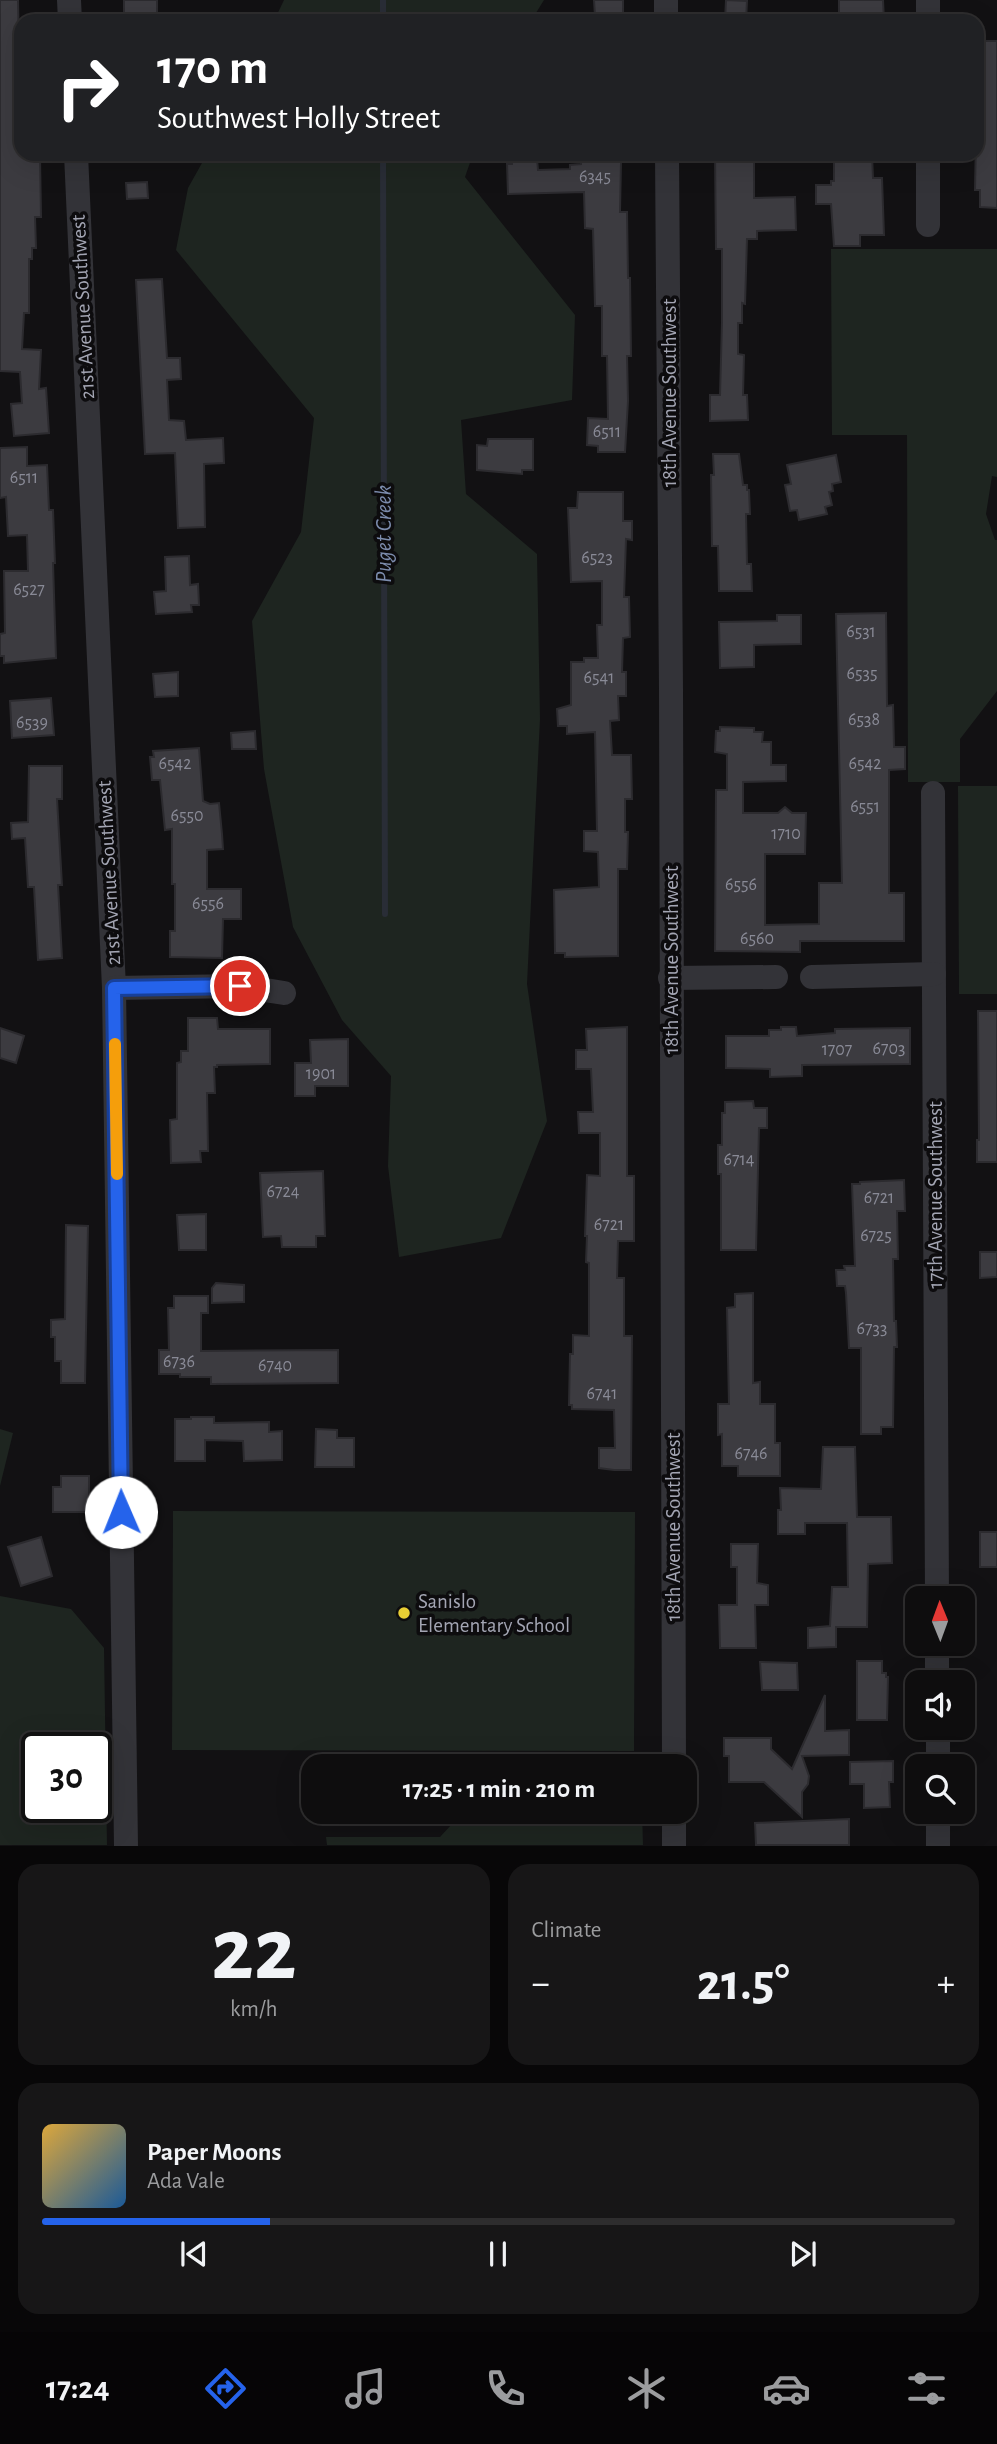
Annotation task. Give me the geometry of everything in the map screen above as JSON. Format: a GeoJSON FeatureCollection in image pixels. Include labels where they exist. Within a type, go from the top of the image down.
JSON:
{"type":"FeatureCollection","features":[{"type":"Feature","properties":{"kind":"street","name":"21st Avenue Southwest"},"geometry":{"type":"LineString","coordinates":[[76,161],[114,988],[126,1846]]}},
{"type":"Feature","properties":{"kind":"street","name":"18th Avenue Southwest"},"geometry":{"type":"LineString","coordinates":[[667,161],[674,1754]]}},
{"type":"Feature","properties":{"kind":"street"},"geometry":{"type":"LineString","coordinates":[[928,161],[928,225]]}},
{"type":"Feature","properties":{"kind":"street","name":"17th Avenue Southwest"},"geometry":{"type":"LineString","coordinates":[[933,793],[937,1586]]}},
{"type":"Feature","properties":{"kind":"street"},"geometry":{"type":"LineString","coordinates":[[812,977],[934,974]]}},
{"type":"Feature","properties":{"kind":"street"},"geometry":{"type":"LineString","coordinates":[[670,978],[776,977]]}},
{"type":"Feature","properties":{"kind":"street"},"geometry":{"type":"LineString","coordinates":[[114,988],[240,986],[284,993]]}},
{"type":"Feature","properties":{"kind":"street"},"geometry":{"type":"LineString","coordinates":[[674,1824],[674,1846]]}},
{"type":"Feature","properties":{"kind":"street"},"geometry":{"type":"LineString","coordinates":[[938,1824],[938,1846]]}},
{"type":"Feature","properties":{"kind":"shaded area"},"geometry":{"type":"Polygon","coordinates":[[[284,0],[544,0],[535,14],[277,14],[284,0]]]}},
{"type":"Feature","properties":{"kind":"shaded area"},"geometry":{"type":"Polygon","coordinates":[[[203,161],[471,161],[465,177],[575,315],[572,400],[461,420],[466,494],[537,554],[540,719],[527,984],[547,1121],[501,1238],[399,1257],[388,1166],[391,1076],[342,1020],[293,927],[264,769],[252,621],[301,532],[314,418],[176,250],[188,188],[203,161]]]}},
{"type":"Feature","properties":{"kind":"shaded area"},"geometry":{"type":"Polygon","coordinates":[[[831,249],[997,249],[997,477],[992,476],[986,514],[997,540],[997,691],[960,739],[960,782],[908,782],[907,435],[832,435],[831,249]]]}},
{"type":"Feature","properties":{"kind":"shaded area"},"geometry":{"type":"Polygon","coordinates":[[[958,786],[997,786],[997,994],[959,994],[958,786]]]}},
{"type":"Feature","properties":{"kind":"shaded area"},"geometry":{"type":"Polygon","coordinates":[[[0,1429],[13,1433],[0,1486],[0,1429]]]}},
{"type":"Feature","properties":{"kind":"shaded area","name":"Sanislo Elementary School"},"geometry":{"type":"Polygon","coordinates":[[[173,1511],[635,1512],[634,1751],[172,1750],[173,1511]]]}},
{"type":"Feature","properties":{"kind":"shaded area"},"geometry":{"type":"Polygon","coordinates":[[[0,1596],[71,1609],[104,1648],[105,1732],[21,1732],[21,1823],[107,1823],[107,1845],[0,1845],[0,1596]]]}},
{"type":"Feature","properties":{"kind":"shaded area"},"geometry":{"type":"Polygon","coordinates":[[[452,1824],[642,1824],[643,1845],[327,1845],[326,1837],[440,1837],[452,1824]]]}},
{"type":"Feature","properties":{"kind":"building"},"geometry":{"type":"Polygon","coordinates":[[[0,0],[18,0],[18,14],[14,14],[14,161],[40,161],[41,217],[35,217],[36,248],[32,248],[32,259],[29,259],[29,313],[24,313],[22,349],[41,350],[39,389],[46,388],[49,433],[14,436],[11,404],[22,403],[20,372],[0,371],[0,0]]]}},
{"type":"Feature","properties":{"kind":"building"},"geometry":{"type":"Polygon","coordinates":[[[124,0],[157,0],[157,14],[124,14],[124,0]]]}},
{"type":"Feature","properties":{"kind":"building"},"geometry":{"type":"Polygon","coordinates":[[[594,0],[623,0],[623,14],[595,14],[594,0]]]}},
{"type":"Feature","properties":{"kind":"building"},"geometry":{"type":"Polygon","coordinates":[[[726,0],[747,1],[746,14],[725,14],[726,0]]]}},
{"type":"Feature","properties":{"kind":"building"},"geometry":{"type":"Polygon","coordinates":[[[839,0],[883,0],[884,14],[839,14],[839,0]]]}},
{"type":"Feature","properties":{"kind":"building"},"geometry":{"type":"Polygon","coordinates":[[[984,41],[997,41],[997,208],[980,207],[980,190],[975,190],[976,161],[984,161],[984,41]]]}},
{"type":"Feature","properties":{"kind":"building"},"geometry":{"type":"Polygon","coordinates":[[[512,161],[537,161],[538,170],[570,169],[570,165],[581,162],[621,162],[620,212],[627,212],[630,278],[631,356],[627,356],[625,452],[598,452],[598,446],[587,445],[588,418],[608,419],[607,356],[602,356],[602,306],[595,306],[593,229],[585,228],[584,192],[508,194],[507,164],[512,164],[512,161]]]}},
{"type":"Feature","properties":{"kind":"building"},"geometry":{"type":"Polygon","coordinates":[[[715,161],[754,161],[754,198],[795,197],[796,230],[757,231],[757,239],[747,239],[745,304],[742,303],[742,323],[738,323],[738,354],[744,355],[743,395],[747,395],[748,420],[710,421],[710,395],[720,395],[722,249],[716,249],[715,161]]]}},
{"type":"Feature","properties":{"kind":"building"},"geometry":{"type":"Polygon","coordinates":[[[834,161],[872,161],[873,178],[882,178],[884,235],[860,235],[860,246],[834,246],[831,204],[816,204],[816,185],[831,185],[831,181],[834,181],[834,161]]]}},
{"type":"Feature","properties":{"kind":"building"},"geometry":{"type":"Polygon","coordinates":[[[147,182],[148,198],[127,199],[126,183],[147,182]]]}},
{"type":"Feature","properties":{"kind":"building"},"geometry":{"type":"Polygon","coordinates":[[[162,279],[167,358],[180,358],[181,379],[167,380],[169,420],[184,421],[186,440],[223,438],[224,463],[204,464],[205,527],[178,528],[175,453],[145,454],[136,280],[162,279]]]}},
{"type":"Feature","properties":{"kind":"building"},"geometry":{"type":"Polygon","coordinates":[[[488,439],[533,439],[533,470],[522,470],[522,474],[477,470],[477,445],[487,446],[488,439]]]}},
{"type":"Feature","properties":{"kind":"building"},"geometry":{"type":"Polygon","coordinates":[[[27,447],[27,466],[47,465],[49,510],[53,510],[56,658],[4,663],[4,656],[0,656],[0,634],[5,633],[4,571],[28,571],[27,535],[8,536],[6,497],[0,498],[0,448],[27,447]]]}},
{"type":"Feature","properties":{"kind":"building"},"geometry":{"type":"Polygon","coordinates":[[[713,454],[739,454],[743,485],[747,485],[749,490],[750,514],[746,514],[747,564],[751,564],[752,591],[719,591],[718,546],[712,546],[713,454]]]}},
{"type":"Feature","properties":{"kind":"building"},"geometry":{"type":"Polygon","coordinates":[[[836,455],[841,482],[832,484],[833,491],[829,492],[832,505],[825,507],[827,514],[799,520],[797,510],[790,511],[785,485],[791,484],[787,465],[836,455]]]}},
{"type":"Feature","properties":{"kind":"building"},"geometry":{"type":"Polygon","coordinates":[[[578,492],[623,492],[623,521],[632,521],[632,540],[626,539],[624,597],[629,597],[630,637],[623,638],[622,672],[626,672],[626,696],[618,696],[619,720],[610,721],[612,755],[631,755],[632,799],[625,799],[627,869],[618,869],[618,956],[565,957],[565,953],[555,953],[554,890],[599,887],[598,852],[584,851],[584,831],[597,831],[595,732],[567,734],[567,726],[558,726],[557,709],[571,705],[571,662],[598,658],[597,625],[602,625],[602,581],[571,582],[568,508],[577,508],[578,492]]]}},
{"type":"Feature","properties":{"kind":"building"},"geometry":{"type":"Polygon","coordinates":[[[189,556],[190,585],[198,584],[199,605],[191,605],[192,612],[156,614],[154,592],[166,591],[165,557],[189,556]]]}},
{"type":"Feature","properties":{"kind":"building"},"geometry":{"type":"Polygon","coordinates":[[[886,613],[887,706],[893,705],[894,747],[905,747],[905,769],[889,770],[889,893],[904,893],[904,941],[800,941],[800,952],[715,951],[716,790],[727,790],[727,754],[715,752],[716,731],[720,731],[720,727],[754,728],[754,732],[763,732],[762,742],[771,742],[771,765],[786,765],[786,781],[743,782],[743,813],[778,813],[785,807],[792,813],[806,813],[805,854],[765,854],[765,925],[819,924],[819,883],[842,883],[836,614],[886,613]]]}},
{"type":"Feature","properties":{"kind":"building"},"geometry":{"type":"Polygon","coordinates":[[[777,615],[801,615],[801,644],[754,645],[754,667],[720,668],[719,622],[777,621],[777,615]]]}},
{"type":"Feature","properties":{"kind":"building"},"geometry":{"type":"Polygon","coordinates":[[[178,672],[178,696],[155,697],[153,674],[178,672]]]}},
{"type":"Feature","properties":{"kind":"building"},"geometry":{"type":"Polygon","coordinates":[[[51,698],[54,735],[12,738],[10,701],[51,698]]]}},
{"type":"Feature","properties":{"kind":"building"},"geometry":{"type":"Polygon","coordinates":[[[255,731],[256,749],[232,749],[231,733],[255,731]]]}},
{"type":"Feature","properties":{"kind":"building"},"geometry":{"type":"Polygon","coordinates":[[[199,748],[203,801],[210,804],[219,803],[223,849],[207,850],[207,889],[241,889],[241,919],[223,919],[222,958],[170,957],[170,931],[175,931],[172,829],[165,830],[160,780],[152,780],[150,757],[154,757],[153,751],[199,748]]]}},
{"type":"Feature","properties":{"kind":"building"},"geometry":{"type":"Polygon","coordinates":[[[29,766],[62,766],[62,799],[57,799],[62,885],[58,885],[62,958],[38,960],[34,887],[28,887],[25,838],[12,839],[11,823],[28,822],[29,766]]]}},
{"type":"Feature","properties":{"kind":"building"},"geometry":{"type":"Polygon","coordinates":[[[978,1011],[997,1011],[997,1162],[977,1162],[978,1011]]]}},
{"type":"Feature","properties":{"kind":"building"},"geometry":{"type":"Polygon","coordinates":[[[188,1018],[217,1018],[218,1029],[270,1029],[270,1064],[214,1067],[215,1093],[207,1093],[208,1151],[200,1151],[201,1162],[171,1163],[170,1120],[177,1119],[177,1063],[181,1062],[181,1051],[188,1051],[188,1018]]]}},
{"type":"Feature","properties":{"kind":"building"},"geometry":{"type":"Polygon","coordinates":[[[627,1027],[627,1176],[634,1176],[634,1241],[618,1241],[617,1278],[624,1278],[624,1336],[632,1336],[631,1470],[614,1470],[599,1468],[599,1448],[615,1448],[614,1410],[572,1409],[572,1405],[569,1405],[573,1335],[589,1336],[589,1263],[586,1262],[585,1236],[587,1175],[600,1176],[600,1133],[579,1133],[578,1112],[593,1112],[591,1069],[576,1069],[576,1050],[587,1050],[586,1029],[627,1027]]]}},
{"type":"Feature","properties":{"kind":"building"},"geometry":{"type":"Polygon","coordinates":[[[781,1027],[796,1027],[797,1036],[835,1033],[835,1029],[910,1028],[910,1064],[802,1065],[802,1076],[770,1077],[770,1069],[726,1068],[726,1036],[769,1036],[769,1030],[781,1030],[781,1027]]]}},
{"type":"Feature","properties":{"kind":"building"},"geometry":{"type":"Polygon","coordinates":[[[0,1028],[24,1036],[16,1063],[0,1058],[0,1028]]]}},
{"type":"Feature","properties":{"kind":"building"},"geometry":{"type":"Polygon","coordinates":[[[348,1039],[348,1086],[315,1086],[315,1096],[295,1096],[295,1063],[311,1063],[310,1040],[348,1039]]]}},
{"type":"Feature","properties":{"kind":"building"},"geometry":{"type":"Polygon","coordinates":[[[753,1101],[754,1108],[767,1108],[767,1128],[759,1128],[756,1250],[721,1250],[721,1174],[718,1174],[718,1145],[722,1145],[722,1113],[725,1113],[725,1102],[753,1101]]]}},
{"type":"Feature","properties":{"kind":"building"},"geometry":{"type":"Polygon","coordinates":[[[323,1171],[325,1236],[316,1236],[316,1247],[282,1247],[281,1236],[263,1237],[260,1173],[323,1171]]]}},
{"type":"Feature","properties":{"kind":"building"},"geometry":{"type":"Polygon","coordinates":[[[904,1180],[905,1211],[897,1211],[898,1259],[893,1259],[897,1347],[894,1347],[893,1427],[881,1427],[881,1434],[861,1434],[861,1348],[849,1348],[845,1286],[837,1286],[836,1270],[845,1270],[844,1266],[855,1266],[852,1184],[904,1180]]]}},
{"type":"Feature","properties":{"kind":"building"},"geometry":{"type":"Polygon","coordinates":[[[206,1214],[206,1250],[179,1250],[177,1215],[206,1214]]]}},
{"type":"Feature","properties":{"kind":"building"},"geometry":{"type":"Polygon","coordinates":[[[66,1225],[88,1226],[85,1383],[61,1383],[61,1361],[55,1361],[55,1337],[51,1337],[51,1320],[65,1319],[66,1225]]]}},
{"type":"Feature","properties":{"kind":"building"},"geometry":{"type":"Polygon","coordinates":[[[980,1252],[997,1252],[997,1277],[980,1278],[980,1252]]]}},
{"type":"Feature","properties":{"kind":"building"},"geometry":{"type":"Polygon","coordinates":[[[216,1283],[244,1285],[244,1302],[212,1303],[212,1288],[216,1283]]]}},
{"type":"Feature","properties":{"kind":"building"},"geometry":{"type":"Polygon","coordinates":[[[753,1293],[753,1383],[760,1382],[760,1404],[775,1404],[775,1443],[780,1443],[780,1476],[738,1476],[738,1466],[722,1466],[718,1404],[729,1404],[727,1308],[735,1307],[735,1294],[753,1293]]]}},
{"type":"Feature","properties":{"kind":"building"},"geometry":{"type":"Polygon","coordinates":[[[174,1296],[208,1296],[208,1313],[201,1313],[201,1351],[338,1350],[338,1383],[211,1384],[211,1377],[159,1374],[159,1350],[169,1350],[168,1308],[174,1308],[174,1296]]]}},
{"type":"Feature","properties":{"kind":"building"},"geometry":{"type":"Polygon","coordinates":[[[214,1417],[214,1423],[269,1422],[269,1432],[282,1431],[282,1460],[244,1461],[243,1441],[205,1440],[205,1461],[175,1461],[175,1419],[214,1417]]]}},
{"type":"Feature","properties":{"kind":"building"},"geometry":{"type":"Polygon","coordinates":[[[316,1429],[337,1430],[337,1438],[354,1438],[354,1467],[315,1467],[316,1429]]]}},
{"type":"Feature","properties":{"kind":"building"},"geometry":{"type":"Polygon","coordinates":[[[823,1447],[855,1447],[857,1517],[891,1517],[892,1563],[868,1564],[867,1627],[836,1627],[836,1647],[808,1648],[808,1628],[830,1626],[832,1587],[848,1587],[847,1523],[805,1523],[805,1534],[778,1534],[778,1510],[781,1510],[780,1488],[821,1489],[823,1447]]]}},
{"type":"Feature","properties":{"kind":"building"},"geometry":{"type":"Polygon","coordinates":[[[61,1476],[89,1476],[89,1512],[53,1512],[53,1487],[61,1487],[61,1476]]]}},
{"type":"Feature","properties":{"kind":"building"},"geometry":{"type":"Polygon","coordinates":[[[980,1532],[997,1532],[997,1567],[980,1567],[980,1532]]]}},
{"type":"Feature","properties":{"kind":"building"},"geometry":{"type":"Polygon","coordinates":[[[41,1537],[52,1576],[21,1586],[8,1547],[41,1537]]]}},
{"type":"Feature","properties":{"kind":"building"},"geometry":{"type":"Polygon","coordinates":[[[731,1544],[758,1544],[757,1583],[768,1585],[768,1605],[755,1605],[756,1648],[720,1648],[719,1605],[737,1605],[737,1567],[731,1567],[731,1544]]]}},
{"type":"Feature","properties":{"kind":"building"},"geometry":{"type":"Polygon","coordinates":[[[857,1661],[882,1661],[882,1673],[886,1673],[888,1677],[887,1720],[857,1720],[857,1661]]]}},
{"type":"Feature","properties":{"kind":"building"},"geometry":{"type":"Polygon","coordinates":[[[760,1662],[797,1663],[798,1690],[762,1690],[760,1662]]]}},
{"type":"Feature","properties":{"kind":"building"},"geometry":{"type":"Polygon","coordinates":[[[825,1695],[825,1731],[849,1730],[849,1755],[802,1756],[809,1776],[808,1784],[802,1792],[802,1817],[764,1782],[729,1782],[729,1756],[724,1756],[724,1738],[771,1738],[771,1749],[792,1769],[825,1695]]]}},
{"type":"Feature","properties":{"kind":"building"},"geometry":{"type":"Polygon","coordinates":[[[893,1761],[893,1782],[889,1782],[890,1807],[864,1808],[864,1784],[850,1784],[850,1762],[893,1761]]]}},
{"type":"Feature","properties":{"kind":"building"},"geometry":{"type":"Polygon","coordinates":[[[849,1819],[849,1845],[756,1845],[755,1823],[849,1819]]]}},
{"type":"Feature","properties":{"kind":"waterway","name":"Puget Creek"},"geometry":{"type":"LineString","coordinates":[[383,0],[383,14]]}},
{"type":"Feature","properties":{"kind":"waterway","name":"Puget Creek"},"geometry":{"type":"LineString","coordinates":[[383,161],[385,914]]}},
{"type":"Feature","properties":{"kind":"slow traffic"},"geometry":{"type":"LineString","coordinates":[[115,1044],[117,1174]]}},
{"type":"Feature","properties":{"kind":"place","name":"Sanislo Elementary School"},"geometry":{"type":"Point","coordinates":[404,1613]}},
{"type":"Feature","properties":{"kind":"route"},"geometry":{"type":"LineString","coordinates":[[121,1512],[114,988],[240,986]]}}]}
